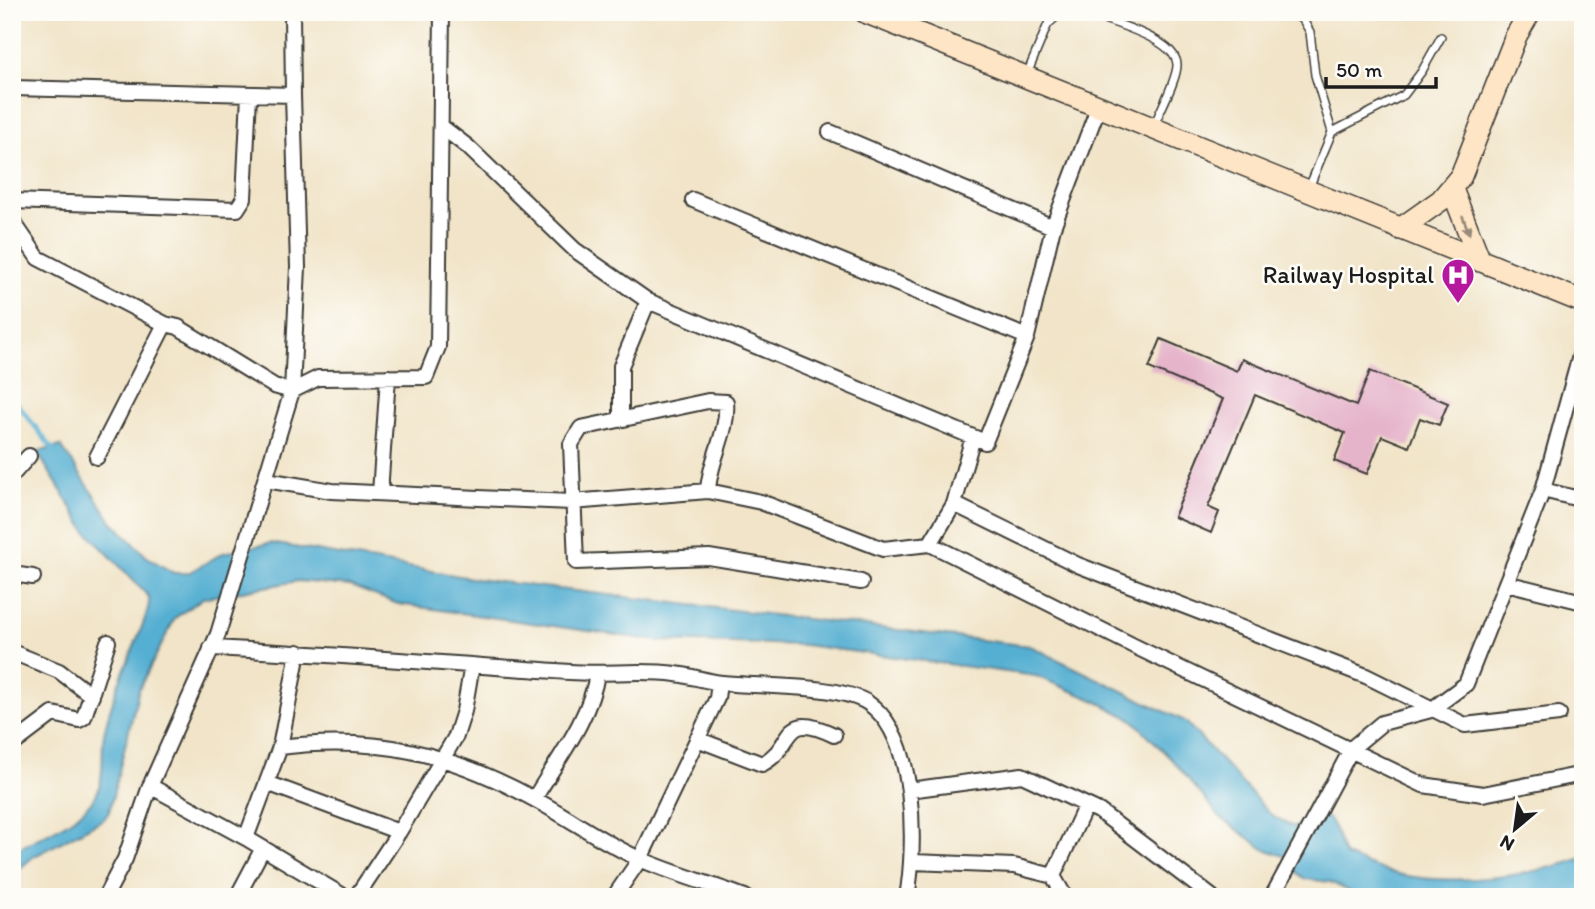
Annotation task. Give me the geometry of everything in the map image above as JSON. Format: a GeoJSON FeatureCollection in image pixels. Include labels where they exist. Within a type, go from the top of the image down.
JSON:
{"type":"FeatureCollection","features":[{"type":"Feature","properties":{"kind":"main road"},"geometry":{"type":"LineString","coordinates":[[865,12],[1025,79],[1583,302]]}},
{"type":"Feature","properties":{"kind":"main road"},"geometry":{"type":"LineString","coordinates":[[1400,229],[1452,189],[1461,176],[1516,36],[1530,12]]}},
{"type":"Feature","properties":{"kind":"main road"},"geometry":{"type":"LineString","coordinates":[[1452,189],[1480,261]]}},
{"type":"Feature","properties":{"kind":"street"},"geometry":{"type":"LineString","coordinates":[[105,897],[125,859],[150,786],[218,634],[292,391],[298,267],[292,12]]}},
{"type":"Feature","properties":{"kind":"street"},"geometry":{"type":"LineString","coordinates":[[12,220],[38,258],[165,324],[178,327],[274,386],[292,391],[318,378],[426,377],[438,347],[442,12]]}},
{"type":"Feature","properties":{"kind":"street"},"geometry":{"type":"LineString","coordinates":[[12,88],[293,95]]}},
{"type":"Feature","properties":{"kind":"street"},"geometry":{"type":"LineString","coordinates":[[12,201],[237,209],[244,198],[249,95]]}},
{"type":"Feature","properties":{"kind":"street"},"geometry":{"type":"LineString","coordinates":[[442,127],[468,147],[575,250],[648,301],[985,442],[1027,337],[1053,227],[1098,108]]}},
{"type":"Feature","properties":{"kind":"street"},"geometry":{"type":"LineString","coordinates":[[831,132],[1053,227]]}},
{"type":"Feature","properties":{"kind":"street"},"geometry":{"type":"LineString","coordinates":[[693,200],[1027,337]]}},
{"type":"Feature","properties":{"kind":"street"},"geometry":{"type":"LineString","coordinates":[[621,419],[621,366],[648,301]]}},
{"type":"Feature","properties":{"kind":"street"},"geometry":{"type":"LineString","coordinates":[[97,457],[165,324]]}},
{"type":"Feature","properties":{"kind":"street"},"geometry":{"type":"LineString","coordinates":[[1272,897],[1284,870],[1352,748],[1382,723],[1431,710],[1466,684],[1543,490],[1583,345]]}},
{"type":"Feature","properties":{"kind":"street"},"geometry":{"type":"LineString","coordinates":[[380,493],[388,377]]}},
{"type":"Feature","properties":{"kind":"street"},"geometry":{"type":"LineString","coordinates":[[708,491],[708,476],[727,415],[726,402],[708,401],[581,428],[571,444],[576,562],[709,557],[861,582]]}},
{"type":"Feature","properties":{"kind":"street"},"geometry":{"type":"LineString","coordinates":[[930,544],[954,504],[973,437]]}},
{"type":"Feature","properties":{"kind":"street"},"geometry":{"type":"LineString","coordinates":[[12,475],[29,456]]}},
{"type":"Feature","properties":{"kind":"street"},"geometry":{"type":"LineString","coordinates":[[266,480],[332,491],[572,502],[708,491],[761,502],[883,549],[930,544],[1423,785],[1483,794],[1583,774]]}},
{"type":"Feature","properties":{"kind":"street"},"geometry":{"type":"LineString","coordinates":[[1543,490],[1583,500]]}},
{"type":"Feature","properties":{"kind":"street"},"geometry":{"type":"LineString","coordinates":[[954,504],[1078,565],[1366,676],[1465,725],[1559,714]]}},
{"type":"Feature","properties":{"kind":"street"},"geometry":{"type":"LineString","coordinates":[[12,573],[33,577]]}},
{"type":"Feature","properties":{"kind":"street"},"geometry":{"type":"LineString","coordinates":[[1506,583],[1583,602]]}},
{"type":"Feature","properties":{"kind":"street"},"geometry":{"type":"LineString","coordinates":[[12,745],[53,714],[79,720],[85,717],[108,642]]}},
{"type":"Feature","properties":{"kind":"street"},"geometry":{"type":"LineString","coordinates":[[211,648],[597,674],[675,673],[719,683],[845,693],[867,702],[881,715],[895,742],[909,790],[913,862],[907,897]]}},
{"type":"Feature","properties":{"kind":"street"},"geometry":{"type":"LineString","coordinates":[[12,652],[59,671],[92,696]]}},
{"type":"Feature","properties":{"kind":"street"},"geometry":{"type":"LineString","coordinates":[[246,838],[280,747],[298,652]]}},
{"type":"Feature","properties":{"kind":"street"},"geometry":{"type":"LineString","coordinates":[[356,897],[444,757],[464,710],[472,665]]}},
{"type":"Feature","properties":{"kind":"street"},"geometry":{"type":"LineString","coordinates":[[534,799],[585,713],[597,674]]}},
{"type":"Feature","properties":{"kind":"street"},"geometry":{"type":"LineString","coordinates":[[614,897],[640,859],[717,698],[719,683]]}},
{"type":"Feature","properties":{"kind":"street"},"geometry":{"type":"LineString","coordinates":[[697,739],[749,762],[762,764],[768,761],[796,728],[806,724],[834,735]]}},
{"type":"Feature","properties":{"kind":"street"},"geometry":{"type":"LineString","coordinates":[[280,747],[323,742],[382,744],[444,757],[534,799],[565,819],[640,859],[746,897]]}},
{"type":"Feature","properties":{"kind":"street"},"geometry":{"type":"LineString","coordinates":[[909,790],[1022,775],[1099,811],[1212,897]]}},
{"type":"Feature","properties":{"kind":"street"},"geometry":{"type":"LineString","coordinates":[[267,783],[399,832]]}},
{"type":"Feature","properties":{"kind":"street"},"geometry":{"type":"LineString","coordinates":[[150,786],[246,838],[345,897]]}},
{"type":"Feature","properties":{"kind":"street"},"geometry":{"type":"LineString","coordinates":[[1053,876],[1086,805]]}},
{"type":"Feature","properties":{"kind":"street"},"geometry":{"type":"LineString","coordinates":[[237,897],[263,848]]}},
{"type":"Feature","properties":{"kind":"street"},"geometry":{"type":"LineString","coordinates":[[913,862],[1014,866],[1053,876],[1065,897]]}},
{"type":"Feature","properties":{"kind":"lane"},"geometry":{"type":"LineString","coordinates":[[1025,79],[1048,24],[1062,12]]}},
{"type":"Feature","properties":{"kind":"lane"},"geometry":{"type":"LineString","coordinates":[[1084,12],[1159,41],[1174,53],[1177,66],[1152,130]]}},
{"type":"Feature","properties":{"kind":"lane"},"geometry":{"type":"LineString","coordinates":[[1291,13],[1303,20],[1310,32],[1315,75],[1332,132],[1307,192]]}},
{"type":"Feature","properties":{"kind":"lane"},"geometry":{"type":"LineString","coordinates":[[1332,132],[1404,95],[1422,71],[1441,37]]}},
{"type":"Feature","properties":{"kind":"water"},"geometry":{"type":"Polygon","coordinates":[[[61,446],[112,521],[147,557],[174,573],[188,573],[223,553],[271,543],[477,579],[1030,646],[1185,721],[1272,816],[1294,827],[1306,824],[1321,813],[1327,817],[1334,827],[1345,856],[1399,875],[1451,880],[1518,874],[1583,858],[1583,892],[1556,897],[1361,897],[1330,882],[1305,879],[1295,871],[1290,858],[1264,849],[1220,817],[1174,762],[1133,720],[1036,676],[804,645],[658,641],[398,604],[350,586],[298,581],[203,598],[175,618],[139,689],[109,812],[104,819],[33,857],[12,875],[12,852],[69,821],[89,805],[96,795],[101,781],[103,740],[108,717],[149,605],[149,597],[86,531],[37,452],[61,446]]]}},
{"type":"Feature","properties":{"kind":"building"},"geometry":{"type":"Polygon","coordinates":[[[1161,339],[1237,371],[1242,359],[1356,406],[1370,371],[1448,403],[1439,425],[1420,418],[1409,447],[1382,436],[1367,474],[1334,461],[1345,433],[1255,395],[1208,507],[1219,512],[1211,533],[1174,517],[1223,399],[1149,368],[1161,339]]]}},
{"type":"Feature","properties":{"kind":"waterway"},"geometry":{"type":"LineString","coordinates":[[12,397],[55,452]]}},
{"type":"Feature","properties":{"kind":"place","name":"Railway Hospital"},"geometry":{"type":"Point","coordinates":[1458,305]}}]}
